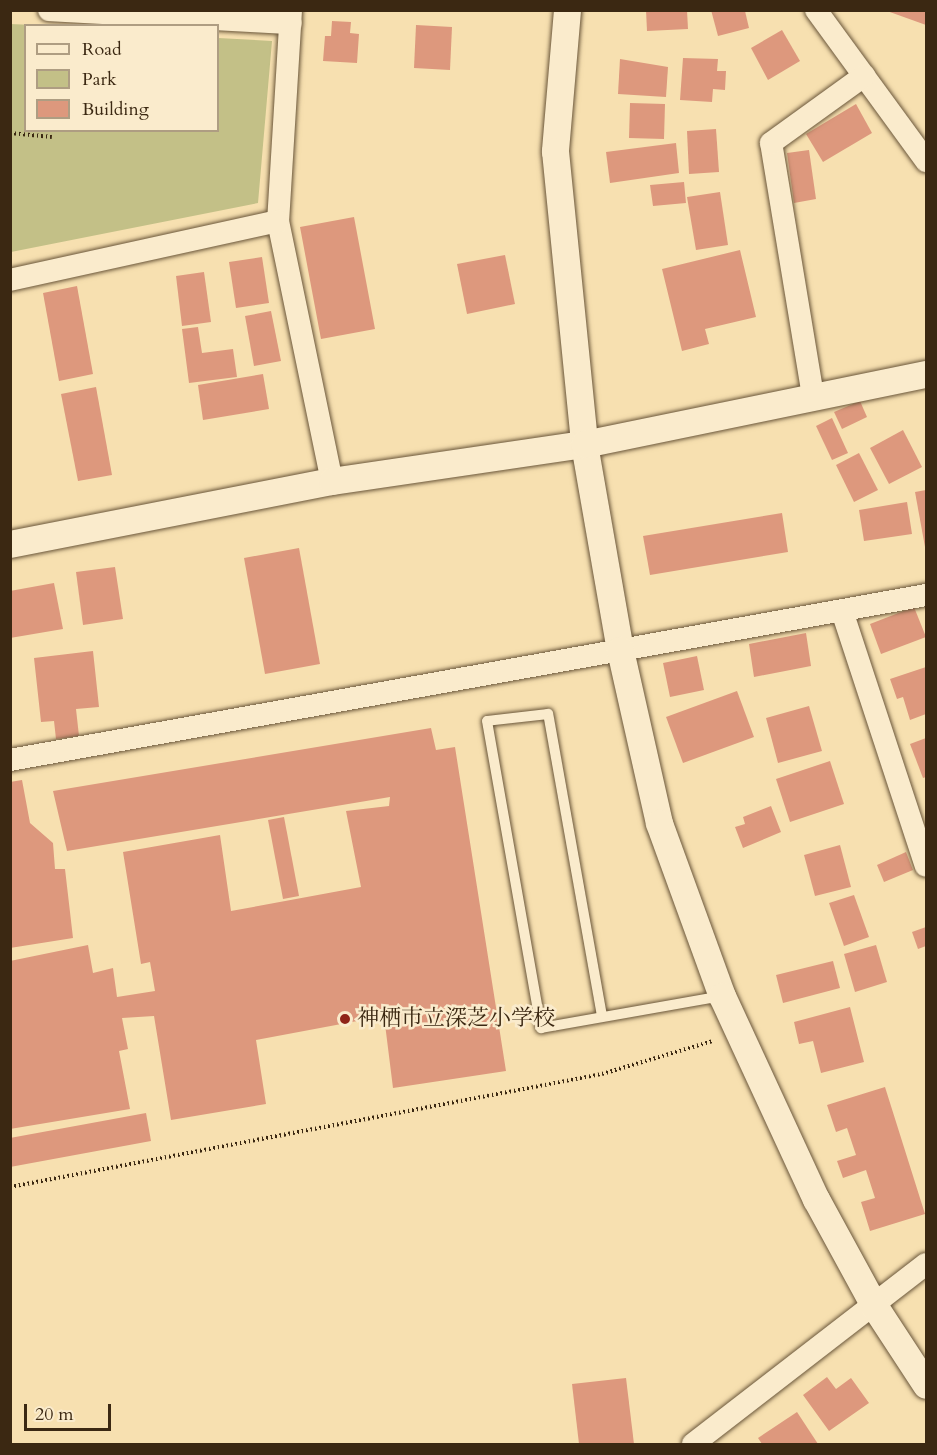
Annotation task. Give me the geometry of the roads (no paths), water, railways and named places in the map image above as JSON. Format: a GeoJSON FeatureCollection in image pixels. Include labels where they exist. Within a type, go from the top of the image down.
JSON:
{"type":"FeatureCollection","features":[{"type":"Feature","properties":{"kind":"street"},"geometry":{"type":"LineString","coordinates":[[49,10],[291,17],[278,222],[332,481]]}},
{"type":"Feature","properties":{"kind":"street"},"geometry":{"type":"LineString","coordinates":[[567,10],[555,151],[584,444],[620,650],[659,823],[722,996],[816,1199],[875,1306],[927,1385]]}},
{"type":"Feature","properties":{"kind":"street"},"geometry":{"type":"LineString","coordinates":[[816,10],[927,161]]}},
{"type":"Feature","properties":{"kind":"street"},"geometry":{"type":"LineString","coordinates":[[813,396],[771,143],[864,76]]}},
{"type":"Feature","properties":{"kind":"street"},"geometry":{"type":"LineString","coordinates":[[10,280],[278,222]]}},
{"type":"Feature","properties":{"kind":"street"},"geometry":{"type":"LineString","coordinates":[[10,544],[332,481],[584,444],[927,374]]}},
{"type":"Feature","properties":{"kind":"street"},"geometry":{"type":"LineString","coordinates":[[10,760],[927,595]]}},
{"type":"Feature","properties":{"kind":"street"},"geometry":{"type":"LineString","coordinates":[[842,611],[927,866]]}},
{"type":"Feature","properties":{"kind":"street"},"geometry":{"type":"LineString","coordinates":[[693,1444],[927,1264]]}},
{"type":"Feature","properties":{"kind":"lane"},"geometry":{"type":"LineString","coordinates":[[602,1016],[548,714],[487,720],[541,1028],[722,996]]}},
{"type":"Feature","properties":{"kind":"place","name":"神栖市立深芝小学校"},"geometry":{"type":"Point","coordinates":[345,1019]}}]}
